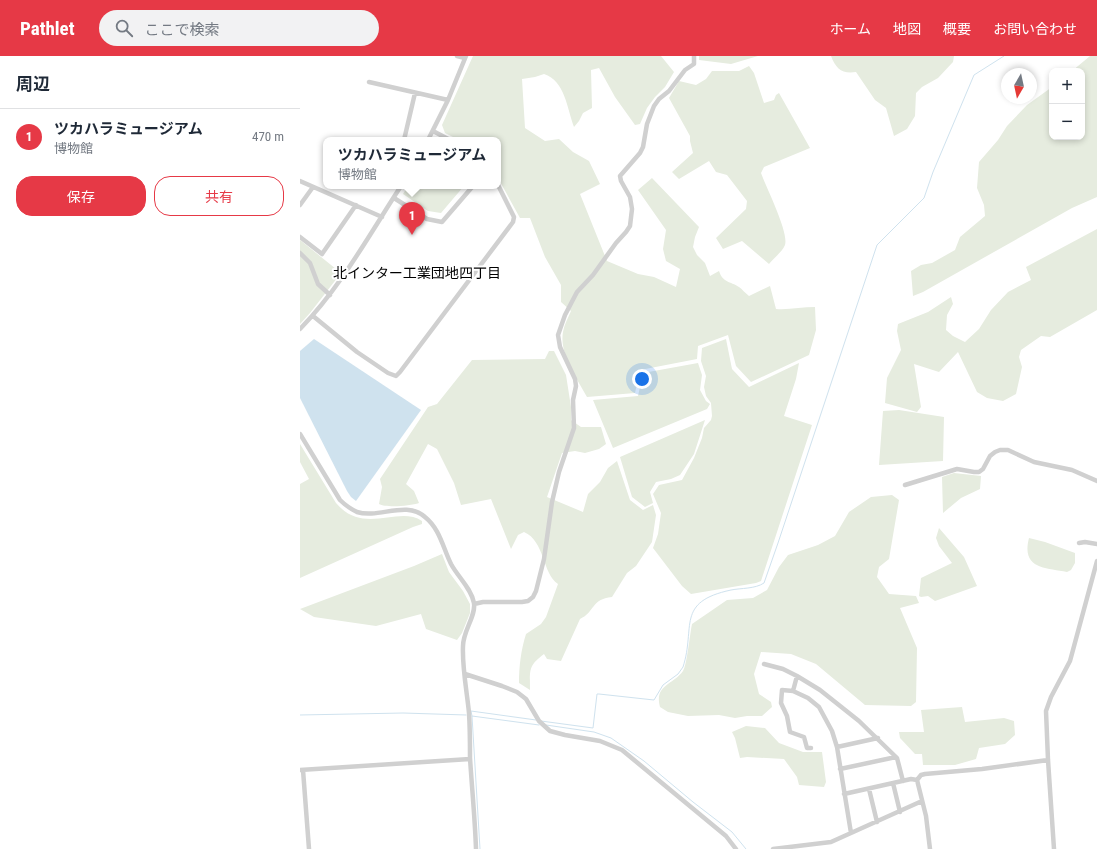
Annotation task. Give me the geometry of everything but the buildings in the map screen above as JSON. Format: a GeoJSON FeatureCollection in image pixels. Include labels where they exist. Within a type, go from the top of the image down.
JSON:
{"type":"FeatureCollection","features":[{"type":"Feature","properties":{"kind":"street"},"geometry":{"type":"LineString","coordinates":[[430,137],[448,100],[465,57],[457,56]]}},
{"type":"Feature","properties":{"kind":"street"},"geometry":{"type":"LineString","coordinates":[[474,604],[483,602],[528,601],[533,597],[536,591],[544,559],[552,502],[559,472],[574,428],[575,379],[560,347],[558,335],[565,315],[577,292],[593,275],[630,226],[632,209],[630,197],[621,181],[620,176],[640,153],[643,147],[647,124],[654,106],[659,99],[669,91],[685,70],[694,64],[694,56]]}},
{"type":"Feature","properties":{"kind":"street"},"geometry":{"type":"LineString","coordinates":[[369,82],[448,100]]}},
{"type":"Feature","properties":{"kind":"street"},"geometry":{"type":"LineString","coordinates":[[405,137],[415,93]]}},
{"type":"Feature","properties":{"kind":"street"},"geometry":{"type":"LineString","coordinates":[[434,131],[445,137]]}},
{"type":"Feature","properties":{"kind":"street"},"geometry":{"type":"LineString","coordinates":[[300,181],[382,217]]}},
{"type":"Feature","properties":{"kind":"street"},"geometry":{"type":"LineString","coordinates":[[300,205],[313,187]]}},
{"type":"Feature","properties":{"kind":"street"},"geometry":{"type":"LineString","coordinates":[[300,329],[330,295],[358,255],[399,189]]}},
{"type":"Feature","properties":{"kind":"street"},"geometry":{"type":"LineString","coordinates":[[394,198],[427,218],[442,222],[470,189]]}},
{"type":"Feature","properties":{"kind":"street"},"geometry":{"type":"LineString","coordinates":[[313,316],[357,352],[388,373],[396,376],[513,222],[514,217],[500,189]]}},
{"type":"Feature","properties":{"kind":"street"},"geometry":{"type":"LineString","coordinates":[[300,237],[322,254],[356,205]]}},
{"type":"Feature","properties":{"kind":"street"},"geometry":{"type":"LineString","coordinates":[[300,253],[310,263],[318,284],[330,295]]}},
{"type":"Feature","properties":{"kind":"street"},"geometry":{"type":"LineString","coordinates":[[300,434],[340,500],[348,507],[358,512],[367,514],[395,510],[416,512],[424,515],[431,522],[440,537],[451,564],[472,596],[474,604],[473,612],[464,635],[463,660],[469,713],[470,759],[476,849]]}},
{"type":"Feature","properties":{"kind":"street"},"geometry":{"type":"LineString","coordinates":[[905,485],[957,469],[979,472],[983,469],[990,456],[1000,450],[1008,450],[1034,462],[1072,470],[1097,481]]}},
{"type":"Feature","properties":{"kind":"street"},"geometry":{"type":"LineString","coordinates":[[1079,543],[1085,542],[1097,544]]}},
{"type":"Feature","properties":{"kind":"street"},"geometry":{"type":"LineString","coordinates":[[1054,849],[1046,719],[1048,704],[1070,662],[1097,561]]}},
{"type":"Feature","properties":{"kind":"street"},"geometry":{"type":"LineString","coordinates":[[764,664],[783,669],[797,676],[820,690],[838,704],[878,738],[896,757],[903,781]]}},
{"type":"Feature","properties":{"kind":"street"},"geometry":{"type":"LineString","coordinates":[[465,674],[518,692],[526,699],[539,721],[550,731],[600,741],[622,750],[726,836],[736,849]]}},
{"type":"Feature","properties":{"kind":"street"},"geometry":{"type":"LineString","coordinates":[[793,691],[797,676]]}},
{"type":"Feature","properties":{"kind":"street"},"geometry":{"type":"LineString","coordinates":[[811,748],[807,748],[804,736],[789,731],[787,716],[781,704],[780,690],[793,691],[808,698],[819,707],[832,731],[837,747],[851,833]]}},
{"type":"Feature","properties":{"kind":"street"},"geometry":{"type":"LineString","coordinates":[[837,747],[878,738]]}},
{"type":"Feature","properties":{"kind":"street"},"geometry":{"type":"LineString","coordinates":[[840,769],[896,757]]}},
{"type":"Feature","properties":{"kind":"street"},"geometry":{"type":"LineString","coordinates":[[309,849],[302,770],[470,759]]}},
{"type":"Feature","properties":{"kind":"street"},"geometry":{"type":"LineString","coordinates":[[917,780],[921,775],[925,774],[982,769],[1048,760]]}},
{"type":"Feature","properties":{"kind":"street"},"geometry":{"type":"LineString","coordinates":[[844,794],[903,781],[914,779],[917,780]]}},
{"type":"Feature","properties":{"kind":"street"},"geometry":{"type":"LineString","coordinates":[[917,780],[926,816],[930,849]]}},
{"type":"Feature","properties":{"kind":"street"},"geometry":{"type":"LineString","coordinates":[[893,783],[900,812]]}},
{"type":"Feature","properties":{"kind":"street"},"geometry":{"type":"LineString","coordinates":[[869,788],[877,822]]}},
{"type":"Feature","properties":{"kind":"street"},"geometry":{"type":"LineString","coordinates":[[773,849],[811,847],[831,842],[922,801]]}},
{"type":"Feature","properties":{"kind":"shaded area"},"geometry":{"type":"Polygon","coordinates":[[[473,56],[661,56],[674,72],[665,87],[647,108],[640,124],[635,125],[615,97],[599,68],[591,70],[592,108],[583,113],[574,127],[564,96],[557,83],[544,74],[522,79],[525,128],[545,141],[559,139],[573,152],[589,161],[600,184],[580,194],[607,261],[638,274],[654,277],[676,287],[680,269],[666,261],[663,249],[666,230],[638,190],[652,178],[699,227],[693,247],[697,255],[705,263],[710,276],[719,271],[725,280],[739,287],[749,296],[770,286],[776,309],[815,307],[816,330],[809,355],[751,382],[736,366],[728,335],[698,346],[697,359],[640,370],[635,393],[587,397],[570,366],[564,349],[562,340],[564,329],[571,311],[561,302],[561,285],[545,257],[530,218],[520,218],[501,183],[501,137],[453,137],[445,133],[442,125],[473,56]]]}},
{"type":"Feature","properties":{"kind":"shaded area"},"geometry":{"type":"Polygon","coordinates":[[[699,56],[758,56],[731,64],[699,60],[699,56]]]}},
{"type":"Feature","properties":{"kind":"shaded area"},"geometry":{"type":"Polygon","coordinates":[[[831,56],[954,56],[953,62],[938,78],[922,87],[916,93],[915,116],[907,129],[894,136],[886,108],[875,100],[856,72],[840,70],[831,56]]]}},
{"type":"Feature","properties":{"kind":"shaded area"},"geometry":{"type":"Polygon","coordinates":[[[1090,56],[1097,56],[1097,197],[1072,208],[923,292],[913,296],[911,271],[921,265],[932,263],[955,250],[960,237],[985,216],[984,205],[977,188],[979,162],[998,140],[1007,126],[1027,105],[1037,104],[1037,98],[1049,89],[1049,140],[1085,140],[1085,68],[1076,68],[1090,56]]]}},
{"type":"Feature","properties":{"kind":"shaded area"},"geometry":{"type":"Polygon","coordinates":[[[749,66],[754,73],[764,103],[774,100],[776,95],[779,93],[810,148],[764,167],[761,173],[784,230],[785,239],[784,248],[769,264],[742,241],[723,249],[716,238],[746,209],[747,201],[727,175],[716,172],[709,161],[679,179],[672,172],[693,153],[690,136],[669,98],[679,81],[696,85],[706,79],[712,71],[739,71],[749,66]]]}},
{"type":"Feature","properties":{"kind":"shaded area"},"geometry":{"type":"Polygon","coordinates":[[[406,189],[461,189],[441,213],[428,211],[403,194],[406,189]]]}},
{"type":"Feature","properties":{"kind":"shaded area"},"geometry":{"type":"Polygon","coordinates":[[[1097,229],[1097,310],[1050,337],[1041,336],[1021,350],[1019,357],[1022,367],[1016,394],[1003,401],[987,398],[977,392],[958,352],[939,372],[914,364],[921,407],[917,412],[885,403],[887,378],[901,350],[897,331],[898,324],[928,312],[951,297],[953,304],[947,315],[946,330],[953,336],[965,342],[979,329],[991,310],[1008,292],[1031,280],[1026,267],[1097,229]]]}},
{"type":"Feature","properties":{"kind":"shaded area"},"geometry":{"type":"Polygon","coordinates":[[[300,240],[341,273],[300,324],[300,240]]]}},
{"type":"Feature","properties":{"kind":"shaded area"},"geometry":{"type":"Polygon","coordinates":[[[726,339],[732,369],[749,387],[799,363],[796,379],[784,416],[812,425],[761,581],[691,594],[682,586],[653,548],[658,534],[661,513],[653,494],[659,485],[682,480],[694,458],[702,438],[704,428],[711,420],[712,416],[711,403],[706,396],[704,387],[706,376],[701,361],[702,348],[726,339]]]}},
{"type":"Feature","properties":{"kind":"shaded area"},"geometry":{"type":"Polygon","coordinates":[[[549,351],[554,351],[566,375],[571,407],[571,420],[581,427],[601,427],[606,444],[599,449],[585,453],[575,451],[562,453],[547,497],[583,512],[588,494],[600,482],[608,468],[617,461],[630,500],[643,510],[653,505],[656,515],[652,542],[636,566],[627,573],[612,597],[600,600],[585,616],[580,619],[561,661],[547,659],[544,654],[535,662],[530,673],[530,690],[519,683],[519,670],[524,640],[526,634],[541,624],[546,617],[558,584],[549,572],[536,542],[531,536],[524,532],[518,535],[511,549],[491,499],[461,505],[454,483],[437,449],[428,444],[406,484],[414,491],[419,503],[398,506],[379,504],[382,487],[380,479],[428,407],[437,404],[472,360],[545,359],[549,351]]]}},
{"type":"Feature","properties":{"kind":"shaded area"},"geometry":{"type":"Polygon","coordinates":[[[698,363],[702,375],[700,390],[706,401],[710,404],[707,409],[613,448],[593,400],[638,396],[643,373],[698,363]]]}},
{"type":"Feature","properties":{"kind":"shaded area"},"geometry":{"type":"Polygon","coordinates":[[[899,410],[944,417],[943,461],[879,465],[883,411],[899,410]]]}},
{"type":"Feature","properties":{"kind":"shaded area"},"geometry":{"type":"Polygon","coordinates":[[[705,420],[694,454],[680,475],[671,479],[656,482],[650,492],[653,503],[645,507],[632,497],[620,457],[705,420]]]}},
{"type":"Feature","properties":{"kind":"shaded area"},"geometry":{"type":"Polygon","coordinates":[[[300,444],[336,503],[347,513],[369,519],[402,516],[413,517],[422,521],[422,524],[300,578],[300,484],[309,479],[300,462],[300,444]]]}},
{"type":"Feature","properties":{"kind":"shaded area"},"geometry":{"type":"Polygon","coordinates":[[[954,473],[981,476],[980,489],[961,498],[943,513],[942,477],[954,473]]]}},
{"type":"Feature","properties":{"kind":"shaded area"},"geometry":{"type":"Polygon","coordinates":[[[892,495],[899,500],[889,559],[879,567],[877,577],[889,594],[916,596],[919,603],[900,608],[917,648],[916,702],[911,706],[865,705],[816,664],[791,654],[761,652],[754,674],[759,694],[771,702],[772,707],[762,716],[735,718],[719,715],[688,716],[668,712],[660,707],[659,700],[662,690],[683,671],[692,624],[727,600],[753,598],[767,590],[779,567],[788,555],[818,545],[835,536],[849,512],[871,497],[892,495]]]}},
{"type":"Feature","properties":{"kind":"shaded area"},"geometry":{"type":"Polygon","coordinates":[[[939,528],[964,557],[977,586],[935,601],[928,596],[919,596],[921,578],[952,563],[939,546],[936,538],[939,528]]]}},
{"type":"Feature","properties":{"kind":"shaded area"},"geometry":{"type":"Polygon","coordinates":[[[1029,538],[1075,553],[1075,563],[1071,570],[1067,572],[1043,568],[1037,565],[1028,556],[1027,548],[1029,538]]]}},
{"type":"Feature","properties":{"kind":"shaded area"},"geometry":{"type":"Polygon","coordinates":[[[442,554],[449,572],[463,591],[470,604],[470,613],[462,633],[457,640],[426,629],[421,614],[376,626],[314,617],[300,609],[414,566],[442,554]]]}},
{"type":"Feature","properties":{"kind":"shaded area"},"geometry":{"type":"Polygon","coordinates":[[[962,707],[965,722],[1004,718],[1014,721],[1015,735],[1005,744],[979,748],[976,759],[955,765],[923,765],[922,754],[915,754],[900,738],[899,732],[924,732],[921,710],[962,707]]]}},
{"type":"Feature","properties":{"kind":"shaded area"},"geometry":{"type":"Polygon","coordinates":[[[746,726],[765,728],[779,743],[803,752],[822,752],[826,782],[824,787],[799,785],[797,777],[784,759],[740,758],[732,732],[746,726]]]}},
{"type":"Feature","properties":{"kind":"water"},"geometry":{"type":"Polygon","coordinates":[[[314,339],[421,410],[356,501],[347,491],[300,398],[300,351],[314,339]]]}},
{"type":"Feature","properties":{"kind":"waterway"},"geometry":{"type":"LineString","coordinates":[[541,721],[593,728],[597,694],[654,700],[663,685],[678,674],[683,667],[691,618],[695,609],[702,601],[713,595],[731,590],[748,588],[764,583],[877,245],[924,198],[933,172],[974,75],[1004,56]]}},
{"type":"Feature","properties":{"kind":"waterway"},"geometry":{"type":"LineString","coordinates":[[472,716],[471,711],[536,720]]}},
{"type":"Feature","properties":{"kind":"waterway"},"geometry":{"type":"LineString","coordinates":[[300,715],[403,713],[466,715]]}},
{"type":"Feature","properties":{"kind":"waterway"},"geometry":{"type":"LineString","coordinates":[[480,849],[472,716],[539,725]]}},
{"type":"Feature","properties":{"kind":"waterway"},"geometry":{"type":"LineString","coordinates":[[546,725],[594,732],[611,738],[644,761],[732,832],[746,849]]}},
{"type":"Feature","properties":{"kind":"place","name":"ツカハラミュージアム"},"geometry":{"type":"Point","coordinates":[412,235]}},
{"type":"Feature","properties":{"kind":"district","name":"北インター工業団地四丁目"},"geometry":{"type":"Point","coordinates":[417,273]}}]}
